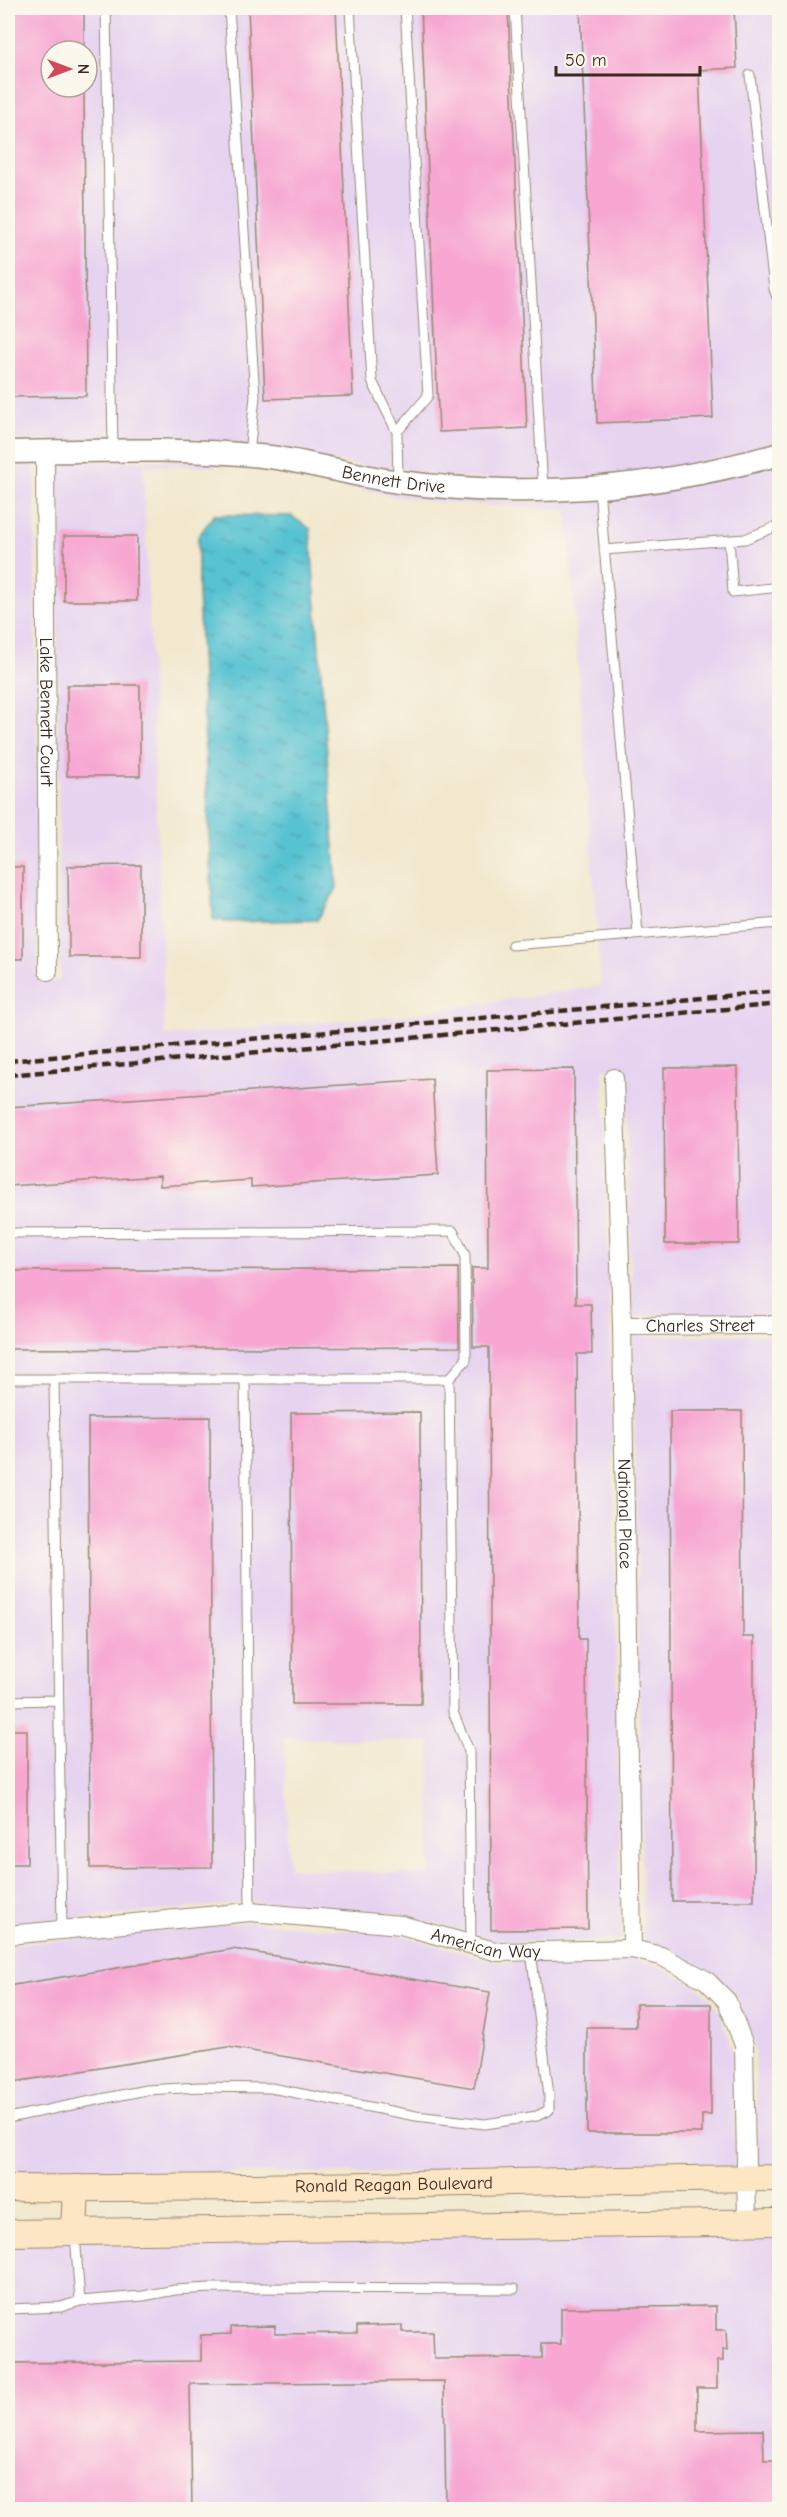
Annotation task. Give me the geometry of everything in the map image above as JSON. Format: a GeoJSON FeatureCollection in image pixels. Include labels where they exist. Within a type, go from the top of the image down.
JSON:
{"type":"FeatureCollection","features":[{"type":"Feature","properties":{"kind":"main road","name":"Ronald Reagan Boulevard"},"geometry":{"type":"LineString","coordinates":[[8,2188],[315,2186],[536,2180],[780,2178]]}},
{"type":"Feature","properties":{"kind":"main road"},"geometry":{"type":"LineString","coordinates":[[74,2232],[76,2188]]}},
{"type":"Feature","properties":{"kind":"main road"},"geometry":{"type":"LineString","coordinates":[[8,2233],[780,2222]]}},
{"type":"Feature","properties":{"kind":"street","name":"Bennett Drive"},"geometry":{"type":"LineString","coordinates":[[8,452],[195,450],[271,457],[398,482],[514,492],[599,488],[668,480],[780,454]]}},
{"type":"Feature","properties":{"kind":"street","name":"Lake Bennett Court"},"geometry":{"type":"LineString","coordinates":[[45,452],[48,972]]}},
{"type":"Feature","properties":{"kind":"street","name":"National Place"},"geometry":{"type":"LineString","coordinates":[[614,1078],[622,1326],[632,1949]]}},
{"type":"Feature","properties":{"kind":"street","name":"Charles Street"},"geometry":{"type":"LineString","coordinates":[[622,1326],[780,1325]]}},
{"type":"Feature","properties":{"kind":"street","name":"American Way"},"geometry":{"type":"LineString","coordinates":[[8,1935],[250,1912],[401,1925],[498,1952],[632,1949],[661,1956],[706,1980],[727,2001],[744,2045],[747,2223]]}},
{"type":"Feature","properties":{"kind":"lane"},"geometry":{"type":"LineString","coordinates":[[106,8],[113,451]]}},
{"type":"Feature","properties":{"kind":"lane"},"geometry":{"type":"LineString","coordinates":[[229,8],[255,396],[249,455]]}},
{"type":"Feature","properties":{"kind":"lane"},"geometry":{"type":"LineString","coordinates":[[350,8],[372,381],[398,432],[398,482]]}},
{"type":"Feature","properties":{"kind":"lane"},"geometry":{"type":"LineString","coordinates":[[398,432],[428,396],[405,8]]}},
{"type":"Feature","properties":{"kind":"lane"},"geometry":{"type":"LineString","coordinates":[[515,8],[543,491]]}},
{"type":"Feature","properties":{"kind":"lane"},"geometry":{"type":"LineString","coordinates":[[750,75],[774,289],[780,305]]}},
{"type":"Feature","properties":{"kind":"lane"},"geometry":{"type":"LineString","coordinates":[[599,488],[638,934]]}},
{"type":"Feature","properties":{"kind":"lane"},"geometry":{"type":"LineString","coordinates":[[604,550],[745,539],[780,525]]}},
{"type":"Feature","properties":{"kind":"lane"},"geometry":{"type":"LineString","coordinates":[[729,540],[733,592],[780,587]]}},
{"type":"Feature","properties":{"kind":"lane"},"geometry":{"type":"LineString","coordinates":[[512,945],[780,923]]}},
{"type":"Feature","properties":{"kind":"lane"},"geometry":{"type":"LineString","coordinates":[[8,1233],[453,1231],[465,1255],[466,1360],[449,1379],[453,1712],[469,1751],[471,1946]]}},
{"type":"Feature","properties":{"kind":"lane"},"geometry":{"type":"LineString","coordinates":[[8,1379],[449,1379]]}},
{"type":"Feature","properties":{"kind":"lane"},"geometry":{"type":"LineString","coordinates":[[54,1379],[62,1930]]}},
{"type":"Feature","properties":{"kind":"lane"},"geometry":{"type":"LineString","coordinates":[[245,1379],[250,1912]]}},
{"type":"Feature","properties":{"kind":"lane"},"geometry":{"type":"LineString","coordinates":[[8,1701],[58,1700]]}},
{"type":"Feature","properties":{"kind":"lane"},"geometry":{"type":"LineString","coordinates":[[8,2118],[146,2090],[201,2087],[271,2088],[416,2116],[484,2124],[537,2116],[549,2110],[549,2095],[531,1952]]}},
{"type":"Feature","properties":{"kind":"lane"},"geometry":{"type":"LineString","coordinates":[[74,2232],[80,2301]]}},
{"type":"Feature","properties":{"kind":"lane"},"geometry":{"type":"LineString","coordinates":[[8,2309],[61,2307],[80,2301],[211,2288],[514,2289]]}},
{"type":"Feature","properties":{"kind":"shaded area"},"geometry":{"type":"Polygon","coordinates":[[[8,8],[779,8],[779,444],[666,470],[584,480],[515,482],[399,472],[205,440],[8,442],[8,8]]]}},
{"type":"Feature","properties":{"kind":"shaded area"},"geometry":{"type":"Polygon","coordinates":[[[194,460],[269,467],[397,492],[513,502],[585,500],[670,490],[779,464],[779,1315],[632,1316],[625,1068],[603,1069],[621,1940],[499,1942],[402,1915],[251,1902],[8,1926],[8,462],[34,462],[38,982],[60,981],[56,462],[194,460]],[[143,466],[165,1036],[399,1016],[601,986],[567,510],[433,502],[237,466],[143,466]],[[284,1738],[289,1868],[430,1875],[430,1742],[284,1738]]]}},
{"type":"Feature","properties":{"kind":"shaded area"},"geometry":{"type":"Polygon","coordinates":[[[779,1335],[779,2168],[757,2168],[755,2045],[737,1997],[712,1972],[668,1948],[643,1942],[633,1336],[779,1335]]]}},
{"type":"Feature","properties":{"kind":"shaded area"},"geometry":{"type":"Polygon","coordinates":[[[250,1922],[399,1935],[498,1962],[631,1959],[657,1965],[699,1988],[717,2006],[732,2047],[735,2168],[453,2173],[8,2172],[8,1945],[250,1922]]]}},
{"type":"Feature","properties":{"kind":"shaded area"},"geometry":{"type":"Polygon","coordinates":[[[779,2222],[779,2509],[8,2509],[8,2233],[779,2222]]]}},
{"type":"Feature","properties":{"kind":"water"},"geometry":{"type":"Polygon","coordinates":[[[214,515],[291,516],[310,529],[337,888],[317,920],[226,922],[213,919],[198,590],[198,537],[214,515]]]}},
{"type":"Feature","properties":{"kind":"building"},"geometry":{"type":"Polygon","coordinates":[[[8,8],[84,8],[84,39],[39,39],[39,99],[84,99],[86,396],[8,397],[8,8]]]}},
{"type":"Feature","properties":{"kind":"building"},"geometry":{"type":"Polygon","coordinates":[[[248,8],[336,8],[353,396],[265,399],[248,8]]]}},
{"type":"Feature","properties":{"kind":"building"},"geometry":{"type":"Polygon","coordinates":[[[421,8],[508,8],[527,428],[439,432],[421,8]]]}},
{"type":"Feature","properties":{"kind":"building"},"geometry":{"type":"Polygon","coordinates":[[[580,8],[734,8],[737,68],[699,70],[713,418],[597,423],[580,8]]]}},
{"type":"Feature","properties":{"kind":"building"},"geometry":{"type":"Polygon","coordinates":[[[64,536],[137,536],[137,601],[64,601],[64,536]]]}},
{"type":"Feature","properties":{"kind":"building"},"geometry":{"type":"Polygon","coordinates":[[[67,685],[140,685],[140,776],[67,776],[67,685]]]}},
{"type":"Feature","properties":{"kind":"building"},"geometry":{"type":"Polygon","coordinates":[[[141,865],[141,957],[69,957],[68,866],[141,865]]]}},
{"type":"Feature","properties":{"kind":"building"},"geometry":{"type":"Polygon","coordinates":[[[8,867],[23,867],[23,959],[8,959],[8,867]]]}},
{"type":"Feature","properties":{"kind":"building"},"geometry":{"type":"Polygon","coordinates":[[[738,1067],[739,1244],[665,1244],[664,1068],[738,1067]]]}},
{"type":"Feature","properties":{"kind":"building"},"geometry":{"type":"Polygon","coordinates":[[[574,1069],[576,1304],[591,1304],[592,1354],[577,1354],[579,1639],[586,1639],[588,1929],[491,1930],[489,1347],[473,1347],[472,1268],[488,1268],[487,1070],[574,1069]]]}},
{"type":"Feature","properties":{"kind":"building"},"geometry":{"type":"Polygon","coordinates":[[[432,1079],[438,1175],[251,1187],[251,1180],[160,1186],[160,1176],[8,1186],[8,1107],[432,1079]]]}},
{"type":"Feature","properties":{"kind":"building"},"geometry":{"type":"Polygon","coordinates":[[[458,1268],[459,1347],[8,1349],[8,1271],[458,1268]]]}},
{"type":"Feature","properties":{"kind":"building"},"geometry":{"type":"Polygon","coordinates":[[[670,1411],[742,1411],[743,1637],[754,1637],[754,1901],[672,1901],[670,1411]]]}},
{"type":"Feature","properties":{"kind":"building"},"geometry":{"type":"Polygon","coordinates":[[[420,1412],[421,1704],[292,1704],[291,1413],[420,1412]]]}},
{"type":"Feature","properties":{"kind":"building"},"geometry":{"type":"Polygon","coordinates":[[[210,1417],[212,1867],[90,1868],[88,1418],[210,1417]]]}},
{"type":"Feature","properties":{"kind":"building"},"geometry":{"type":"Polygon","coordinates":[[[8,1730],[27,1730],[27,1864],[8,1864],[8,1730]]]}},
{"type":"Feature","properties":{"kind":"building"},"geometry":{"type":"Polygon","coordinates":[[[233,1949],[490,1992],[474,2088],[228,2047],[8,2083],[8,1986],[233,1949]]]}},
{"type":"Feature","properties":{"kind":"building"},"geometry":{"type":"Polygon","coordinates":[[[636,2004],[711,2004],[711,2115],[702,2115],[702,2133],[587,2133],[587,2027],[636,2027],[636,2004]]]}},
{"type":"Feature","properties":{"kind":"building"},"geometry":{"type":"Polygon","coordinates":[[[716,2306],[716,2330],[726,2330],[727,2350],[723,2350],[723,2361],[717,2361],[717,2388],[697,2388],[697,2431],[763,2430],[764,2460],[780,2460],[780,2510],[446,2510],[444,2381],[190,2384],[192,2510],[8,2510],[8,2363],[201,2361],[201,2335],[231,2334],[231,2327],[275,2326],[275,2334],[357,2333],[357,2326],[402,2325],[402,2332],[433,2332],[434,2359],[542,2358],[542,2344],[561,2344],[561,2308],[716,2306]]]}},
{"type":"Feature","properties":{"kind":"railway"},"geometry":{"type":"LineString","coordinates":[[8,1061],[780,991]]}},
{"type":"Feature","properties":{"kind":"railway"},"geometry":{"type":"LineString","coordinates":[[8,1075],[780,1004]]}}]}
